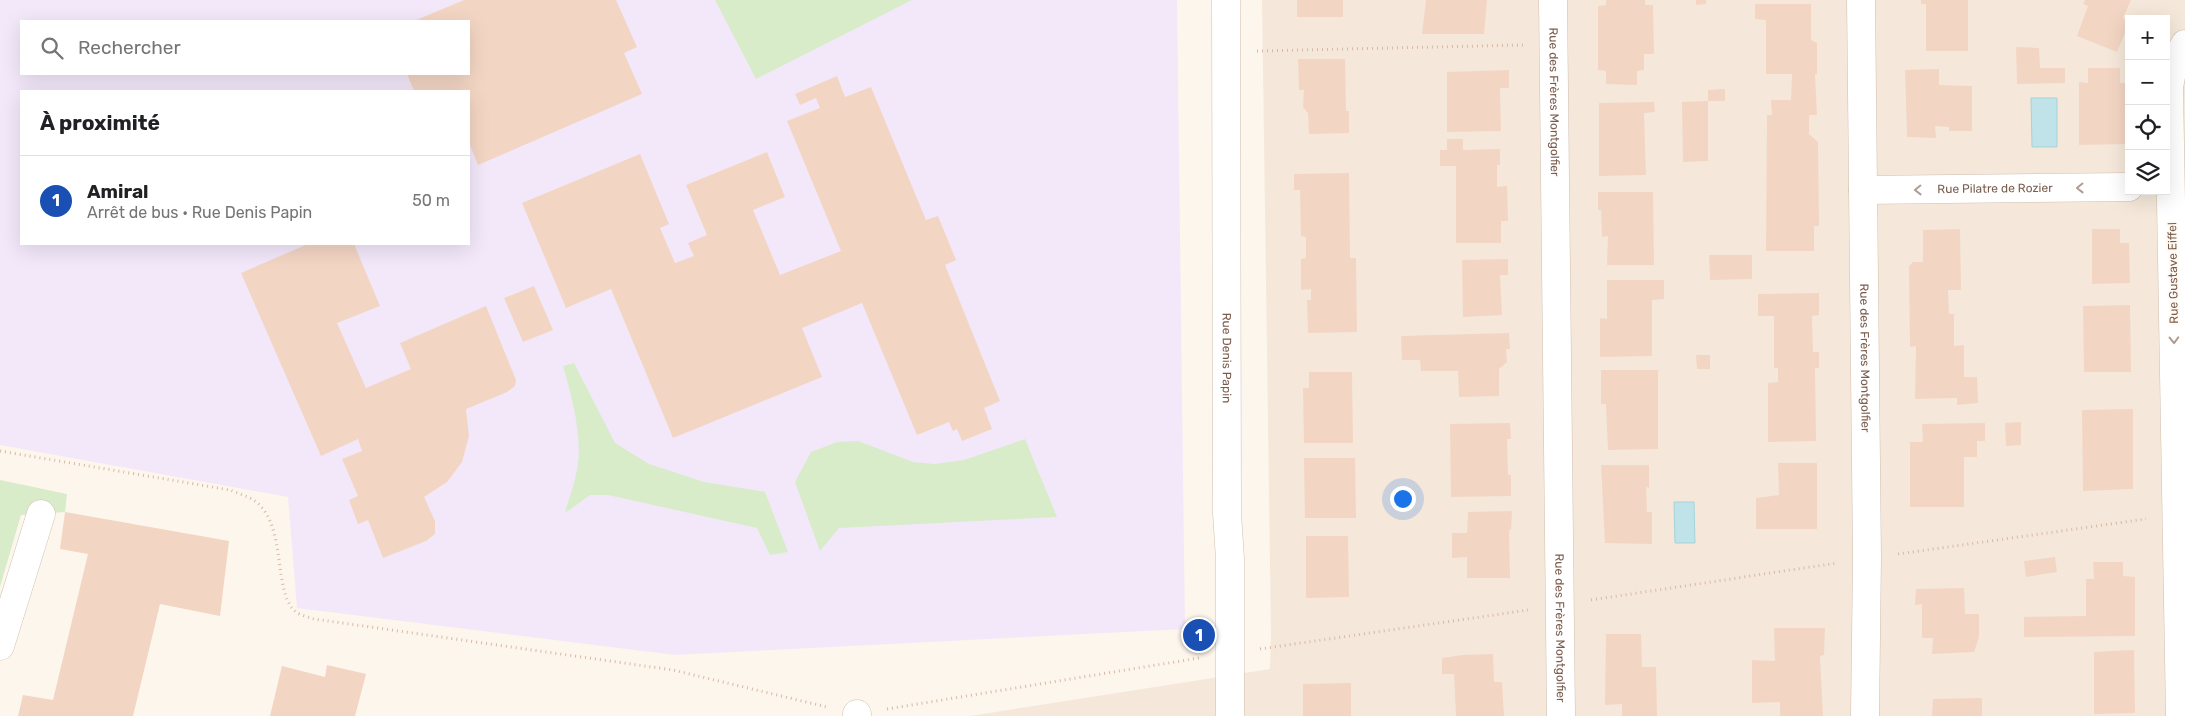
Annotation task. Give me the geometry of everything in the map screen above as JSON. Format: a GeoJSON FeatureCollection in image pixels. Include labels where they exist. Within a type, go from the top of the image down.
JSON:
{"type":"FeatureCollection","features":[{"type":"Feature","properties":{"kind":"street","name":"Rue Denis Papin"},"geometry":{"type":"LineString","coordinates":[[1226,0],[1227,513],[1230,559],[1230,716]]}},
{"type":"Feature","properties":{"kind":"street","name":"Rue des Frères Montgolfier"},"geometry":{"type":"LineString","coordinates":[[1553,0],[1561,716]]}},
{"type":"Feature","properties":{"kind":"street","name":"Rue des Frères Montgolfier"},"geometry":{"type":"LineString","coordinates":[[1861,0],[1867,558],[1866,716]]}},
{"type":"Feature","properties":{"kind":"street","name":"Rue Gustave Eiffel"},"geometry":{"type":"LineString","coordinates":[[2180,716],[2174,187],[2169,87],[2173,66],[2185,44]]}},
{"type":"Feature","properties":{"kind":"street","name":"Rue Pilatre de Rozier"},"geometry":{"type":"LineString","coordinates":[[1863,190],[2125,187]]}},
{"type":"Feature","properties":{"kind":"street"},"geometry":{"type":"LineString","coordinates":[[0,646],[41,514]]}},
{"type":"Feature","properties":{"kind":"path"},"geometry":{"type":"LineString","coordinates":[[1226,52],[1553,44]]}},
{"type":"Feature","properties":{"kind":"path"},"geometry":{"type":"LineString","coordinates":[[0,451],[230,490],[254,501],[266,514],[275,536],[287,600],[296,612],[314,619],[673,670],[857,715],[1230,653],[1867,558],[2177,515]]}},
{"type":"Feature","properties":{"kind":"shaded area"},"geometry":{"type":"Polygon","coordinates":[[[0,0],[1177,0],[1185,629],[675,655],[297,608],[288,497],[0,445],[0,0]]]}},
{"type":"Feature","properties":{"kind":"shaded area"},"geometry":{"type":"Polygon","coordinates":[[[1262,0],[2185,0],[2185,716],[970,716],[1270,669],[1262,0]]]}},
{"type":"Feature","properties":{"kind":"green space"},"geometry":{"type":"Polygon","coordinates":[[[715,0],[912,0],[756,79],[715,0]]]}},
{"type":"Feature","properties":{"kind":"green space"},"geometry":{"type":"Polygon","coordinates":[[[574,363],[615,443],[649,464],[704,482],[765,492],[788,552],[770,555],[757,528],[608,495],[590,495],[565,512],[576,476],[579,452],[575,414],[563,366],[574,363]]]}},
{"type":"Feature","properties":{"kind":"green space"},"geometry":{"type":"Polygon","coordinates":[[[1025,439],[1057,517],[839,528],[820,551],[795,482],[811,452],[837,442],[858,441],[913,462],[935,464],[964,460],[1025,439]]]}},
{"type":"Feature","properties":{"kind":"green space"},"geometry":{"type":"Polygon","coordinates":[[[0,480],[67,494],[65,512],[21,515],[0,587],[0,480]]]}},
{"type":"Feature","properties":{"kind":"water"},"geometry":{"type":"Polygon","coordinates":[[[2031,98],[2057,98],[2057,147],[2032,147],[2031,98]]]}},
{"type":"Feature","properties":{"kind":"water"},"geometry":{"type":"Polygon","coordinates":[[[1674,502],[1694,502],[1695,543],[1675,543],[1674,502]]]}},
{"type":"Feature","properties":{"kind":"building"},"geometry":{"type":"Polygon","coordinates":[[[464,0],[616,0],[637,47],[624,53],[642,94],[478,165],[470,145],[470,90],[414,90],[407,75],[470,75],[470,20],[416,20],[464,0]]]}},
{"type":"Feature","properties":{"kind":"building"},"geometry":{"type":"Polygon","coordinates":[[[1297,0],[1343,0],[1343,17],[1297,17],[1297,0]]]}},
{"type":"Feature","properties":{"kind":"building"},"geometry":{"type":"Polygon","coordinates":[[[1426,0],[1487,0],[1484,34],[1422,34],[1426,0]]]}},
{"type":"Feature","properties":{"kind":"building"},"geometry":{"type":"Polygon","coordinates":[[[1606,0],[1645,0],[1645,5],[1653,5],[1654,54],[1644,54],[1644,70],[1637,71],[1637,85],[1606,84],[1606,71],[1598,70],[1598,6],[1606,5],[1606,0]]]}},
{"type":"Feature","properties":{"kind":"building"},"geometry":{"type":"Polygon","coordinates":[[[1696,0],[1706,0],[1706,4],[1696,5],[1696,0]]]}},
{"type":"Feature","properties":{"kind":"building"},"geometry":{"type":"Polygon","coordinates":[[[1921,0],[1968,0],[1968,51],[1926,51],[1926,4],[1921,4],[1921,0]]]}},
{"type":"Feature","properties":{"kind":"building"},"geometry":{"type":"Polygon","coordinates":[[[2085,0],[2131,0],[2123,18],[2125,19],[2125,33],[2117,52],[2077,36],[2088,6],[2083,4],[2085,0]]]}},
{"type":"Feature","properties":{"kind":"building"},"geometry":{"type":"Polygon","coordinates":[[[1755,4],[1811,4],[1811,40],[1817,43],[1817,74],[1815,74],[1817,115],[1809,115],[1809,134],[1818,142],[1819,226],[1814,226],[1814,251],[1766,251],[1767,115],[1772,115],[1771,100],[1791,100],[1792,74],[1766,74],[1766,20],[1755,19],[1755,4]]]}},
{"type":"Feature","properties":{"kind":"building"},"geometry":{"type":"Polygon","coordinates":[[[2016,47],[2039,48],[2040,68],[2065,68],[2065,83],[2017,84],[2016,47]]]}},
{"type":"Feature","properties":{"kind":"building"},"geometry":{"type":"Polygon","coordinates":[[[1298,59],[1345,59],[1346,111],[1349,111],[1349,133],[1309,134],[1308,113],[1303,107],[1304,90],[1299,90],[1298,59]]]}},
{"type":"Feature","properties":{"kind":"building"},"geometry":{"type":"Polygon","coordinates":[[[2088,68],[2120,68],[2120,83],[2125,83],[2125,144],[2079,145],[2079,82],[2088,83],[2088,68]]]}},
{"type":"Feature","properties":{"kind":"building"},"geometry":{"type":"Polygon","coordinates":[[[1939,69],[1939,85],[1972,86],[1972,131],[1949,131],[1949,127],[1935,126],[1936,138],[1907,137],[1905,70],[1939,69]]]}},
{"type":"Feature","properties":{"kind":"building"},"geometry":{"type":"Polygon","coordinates":[[[1509,70],[1509,88],[1500,88],[1501,131],[1447,132],[1447,72],[1509,70]]]}},
{"type":"Feature","properties":{"kind":"building"},"geometry":{"type":"Polygon","coordinates":[[[837,76],[845,97],[871,87],[926,220],[938,216],[956,260],[945,265],[1000,401],[984,408],[992,429],[962,441],[957,429],[953,431],[949,422],[917,435],[862,303],[802,328],[822,377],[673,438],[611,289],[566,308],[522,203],[640,154],[669,224],[660,228],[675,263],[694,256],[688,243],[707,235],[686,185],[767,152],[785,197],[753,210],[780,275],[841,251],[787,121],[820,108],[816,98],[800,105],[795,94],[837,76]]]}},
{"type":"Feature","properties":{"kind":"building"},"geometry":{"type":"Polygon","coordinates":[[[1725,89],[1725,101],[1708,101],[1708,90],[1725,89]]]}},
{"type":"Feature","properties":{"kind":"building"},"geometry":{"type":"Polygon","coordinates":[[[1708,101],[1708,161],[1683,162],[1682,102],[1708,101]]]}},
{"type":"Feature","properties":{"kind":"building"},"geometry":{"type":"Polygon","coordinates":[[[1654,102],[1655,112],[1644,113],[1646,175],[1599,176],[1599,103],[1654,102]]]}},
{"type":"Feature","properties":{"kind":"building"},"geometry":{"type":"Polygon","coordinates":[[[1447,139],[1463,139],[1463,150],[1500,149],[1500,165],[1497,165],[1497,187],[1507,186],[1508,221],[1501,221],[1501,243],[1456,243],[1456,166],[1440,166],[1440,150],[1447,150],[1447,139]]]}},
{"type":"Feature","properties":{"kind":"building"},"geometry":{"type":"Polygon","coordinates":[[[1349,173],[1350,258],[1356,258],[1357,332],[1308,333],[1307,300],[1311,300],[1311,289],[1301,290],[1301,259],[1306,258],[1306,237],[1301,236],[1300,190],[1294,190],[1294,174],[1349,173]]]}},
{"type":"Feature","properties":{"kind":"building"},"geometry":{"type":"Polygon","coordinates":[[[1598,192],[1653,192],[1654,265],[1607,265],[1608,236],[1602,237],[1601,210],[1598,210],[1598,192]]]}},
{"type":"Feature","properties":{"kind":"building"},"geometry":{"type":"Polygon","coordinates":[[[1960,229],[1961,290],[1948,290],[1949,314],[1954,314],[1954,346],[1964,345],[1964,377],[1977,377],[1978,403],[1957,405],[1957,398],[1915,399],[1916,346],[1910,347],[1909,266],[1913,262],[1923,262],[1923,230],[1960,229]]]}},
{"type":"Feature","properties":{"kind":"building"},"geometry":{"type":"Polygon","coordinates":[[[2092,229],[2120,229],[2120,243],[2129,243],[2130,283],[2092,284],[2092,229]]]}},
{"type":"Feature","properties":{"kind":"building"},"geometry":{"type":"Polygon","coordinates":[[[306,245],[354,245],[380,306],[337,323],[366,388],[411,369],[400,343],[486,306],[516,380],[515,386],[507,392],[466,409],[469,436],[462,462],[447,482],[424,497],[435,521],[435,534],[426,541],[383,558],[368,520],[358,524],[349,500],[358,496],[342,459],[362,451],[358,439],[321,456],[241,273],[306,245]]]}},
{"type":"Feature","properties":{"kind":"building"},"geometry":{"type":"Polygon","coordinates":[[[1709,255],[1752,255],[1752,279],[1710,280],[1709,255]]]}},
{"type":"Feature","properties":{"kind":"building"},"geometry":{"type":"Polygon","coordinates":[[[1508,259],[1508,275],[1500,275],[1502,315],[1463,317],[1462,260],[1508,259]]]}},
{"type":"Feature","properties":{"kind":"building"},"geometry":{"type":"Polygon","coordinates":[[[1607,280],[1664,280],[1664,299],[1652,300],[1652,356],[1600,357],[1600,318],[1607,319],[1607,280]]]}},
{"type":"Feature","properties":{"kind":"building"},"geometry":{"type":"Polygon","coordinates":[[[534,286],[553,330],[523,342],[504,298],[534,286]]]}},
{"type":"Feature","properties":{"kind":"building"},"geometry":{"type":"Polygon","coordinates":[[[1819,293],[1819,315],[1812,316],[1813,352],[1819,352],[1819,368],[1815,368],[1816,441],[1768,442],[1768,383],[1778,382],[1778,368],[1774,368],[1774,316],[1758,316],[1758,294],[1819,293]]]}},
{"type":"Feature","properties":{"kind":"building"},"geometry":{"type":"Polygon","coordinates":[[[2130,305],[2131,372],[2084,372],[2083,306],[2130,305]]]}},
{"type":"Feature","properties":{"kind":"building"},"geometry":{"type":"Polygon","coordinates":[[[1509,333],[1510,349],[1506,349],[1507,362],[1499,369],[1499,396],[1459,397],[1458,371],[1421,371],[1420,360],[1402,360],[1401,336],[1509,333]]]}},
{"type":"Feature","properties":{"kind":"building"},"geometry":{"type":"Polygon","coordinates":[[[1696,355],[1710,355],[1710,369],[1697,369],[1696,355]]]}},
{"type":"Feature","properties":{"kind":"building"},"geometry":{"type":"Polygon","coordinates":[[[1601,370],[1658,370],[1658,449],[1608,450],[1606,404],[1601,404],[1601,370]]]}},
{"type":"Feature","properties":{"kind":"building"},"geometry":{"type":"Polygon","coordinates":[[[1309,372],[1352,372],[1353,443],[1304,443],[1303,388],[1309,388],[1309,372]]]}},
{"type":"Feature","properties":{"kind":"building"},"geometry":{"type":"Polygon","coordinates":[[[2133,409],[2133,489],[2083,491],[2082,410],[2133,409]]]}},
{"type":"Feature","properties":{"kind":"building"},"geometry":{"type":"Polygon","coordinates":[[[2021,422],[2021,445],[2006,446],[2005,423],[2021,422]]]}},
{"type":"Feature","properties":{"kind":"building"},"geometry":{"type":"Polygon","coordinates":[[[1510,423],[1511,439],[1507,439],[1508,475],[1511,475],[1511,496],[1451,497],[1450,424],[1510,423]]]}},
{"type":"Feature","properties":{"kind":"building"},"geometry":{"type":"Polygon","coordinates":[[[1985,423],[1985,441],[1977,441],[1977,457],[1964,457],[1964,507],[1910,507],[1910,442],[1923,442],[1922,424],[1985,423]]]}},
{"type":"Feature","properties":{"kind":"building"},"geometry":{"type":"Polygon","coordinates":[[[1304,458],[1355,458],[1356,518],[1305,518],[1304,458]]]}},
{"type":"Feature","properties":{"kind":"building"},"geometry":{"type":"Polygon","coordinates":[[[1778,463],[1817,463],[1817,529],[1756,529],[1756,498],[1779,495],[1778,463]]]}},
{"type":"Feature","properties":{"kind":"building"},"geometry":{"type":"Polygon","coordinates":[[[1601,465],[1649,465],[1649,488],[1646,487],[1647,512],[1652,512],[1652,544],[1605,543],[1601,465]]]}},
{"type":"Feature","properties":{"kind":"building"},"geometry":{"type":"Polygon","coordinates":[[[1512,511],[1511,530],[1509,529],[1510,578],[1467,578],[1467,557],[1452,558],[1452,533],[1467,533],[1468,512],[1512,511]]]}},
{"type":"Feature","properties":{"kind":"building"},"geometry":{"type":"Polygon","coordinates":[[[65,512],[229,541],[220,616],[160,604],[133,716],[18,716],[23,695],[53,700],[88,554],[60,549],[65,512]]]}},
{"type":"Feature","properties":{"kind":"building"},"geometry":{"type":"Polygon","coordinates":[[[1306,536],[1348,536],[1349,597],[1306,598],[1306,536]]]}},
{"type":"Feature","properties":{"kind":"building"},"geometry":{"type":"Polygon","coordinates":[[[2055,557],[2057,572],[2026,577],[2024,561],[2055,557]]]}},
{"type":"Feature","properties":{"kind":"building"},"geometry":{"type":"Polygon","coordinates":[[[2093,562],[2123,562],[2123,576],[2135,577],[2135,636],[2024,637],[2024,617],[2086,616],[2086,579],[2094,579],[2093,562]]]}},
{"type":"Feature","properties":{"kind":"building"},"geometry":{"type":"Polygon","coordinates":[[[1964,588],[1965,614],[1979,614],[1979,637],[1974,652],[1932,654],[1933,638],[1922,638],[1922,604],[1915,605],[1916,589],[1964,588]]]}},
{"type":"Feature","properties":{"kind":"building"},"geometry":{"type":"Polygon","coordinates":[[[1774,628],[1825,628],[1824,655],[1820,656],[1823,716],[1780,716],[1780,702],[1752,703],[1752,660],[1775,661],[1774,628]]]}},
{"type":"Feature","properties":{"kind":"building"},"geometry":{"type":"Polygon","coordinates":[[[1606,634],[1641,634],[1642,667],[1656,667],[1657,716],[1622,716],[1622,704],[1605,705],[1606,634]]]}},
{"type":"Feature","properties":{"kind":"building"},"geometry":{"type":"Polygon","coordinates":[[[2134,650],[2135,713],[2094,714],[2094,652],[2134,650]]]}},
{"type":"Feature","properties":{"kind":"building"},"geometry":{"type":"Polygon","coordinates":[[[1493,654],[1494,682],[1502,682],[1504,716],[1456,716],[1454,674],[1442,674],[1442,658],[1493,654]]]}},
{"type":"Feature","properties":{"kind":"building"},"geometry":{"type":"Polygon","coordinates":[[[327,665],[366,674],[355,716],[270,716],[282,666],[325,677],[327,665]]]}},
{"type":"Feature","properties":{"kind":"building"},"geometry":{"type":"Polygon","coordinates":[[[1351,683],[1351,716],[1303,716],[1303,684],[1351,683]]]}},
{"type":"Feature","properties":{"kind":"building"},"geometry":{"type":"Polygon","coordinates":[[[1982,698],[1982,716],[1932,716],[1933,699],[1982,698]]]}},
{"type":"Feature","properties":{"kind":"place","name":"Amiral"},"geometry":{"type":"Point","coordinates":[1199,635]}}]}
